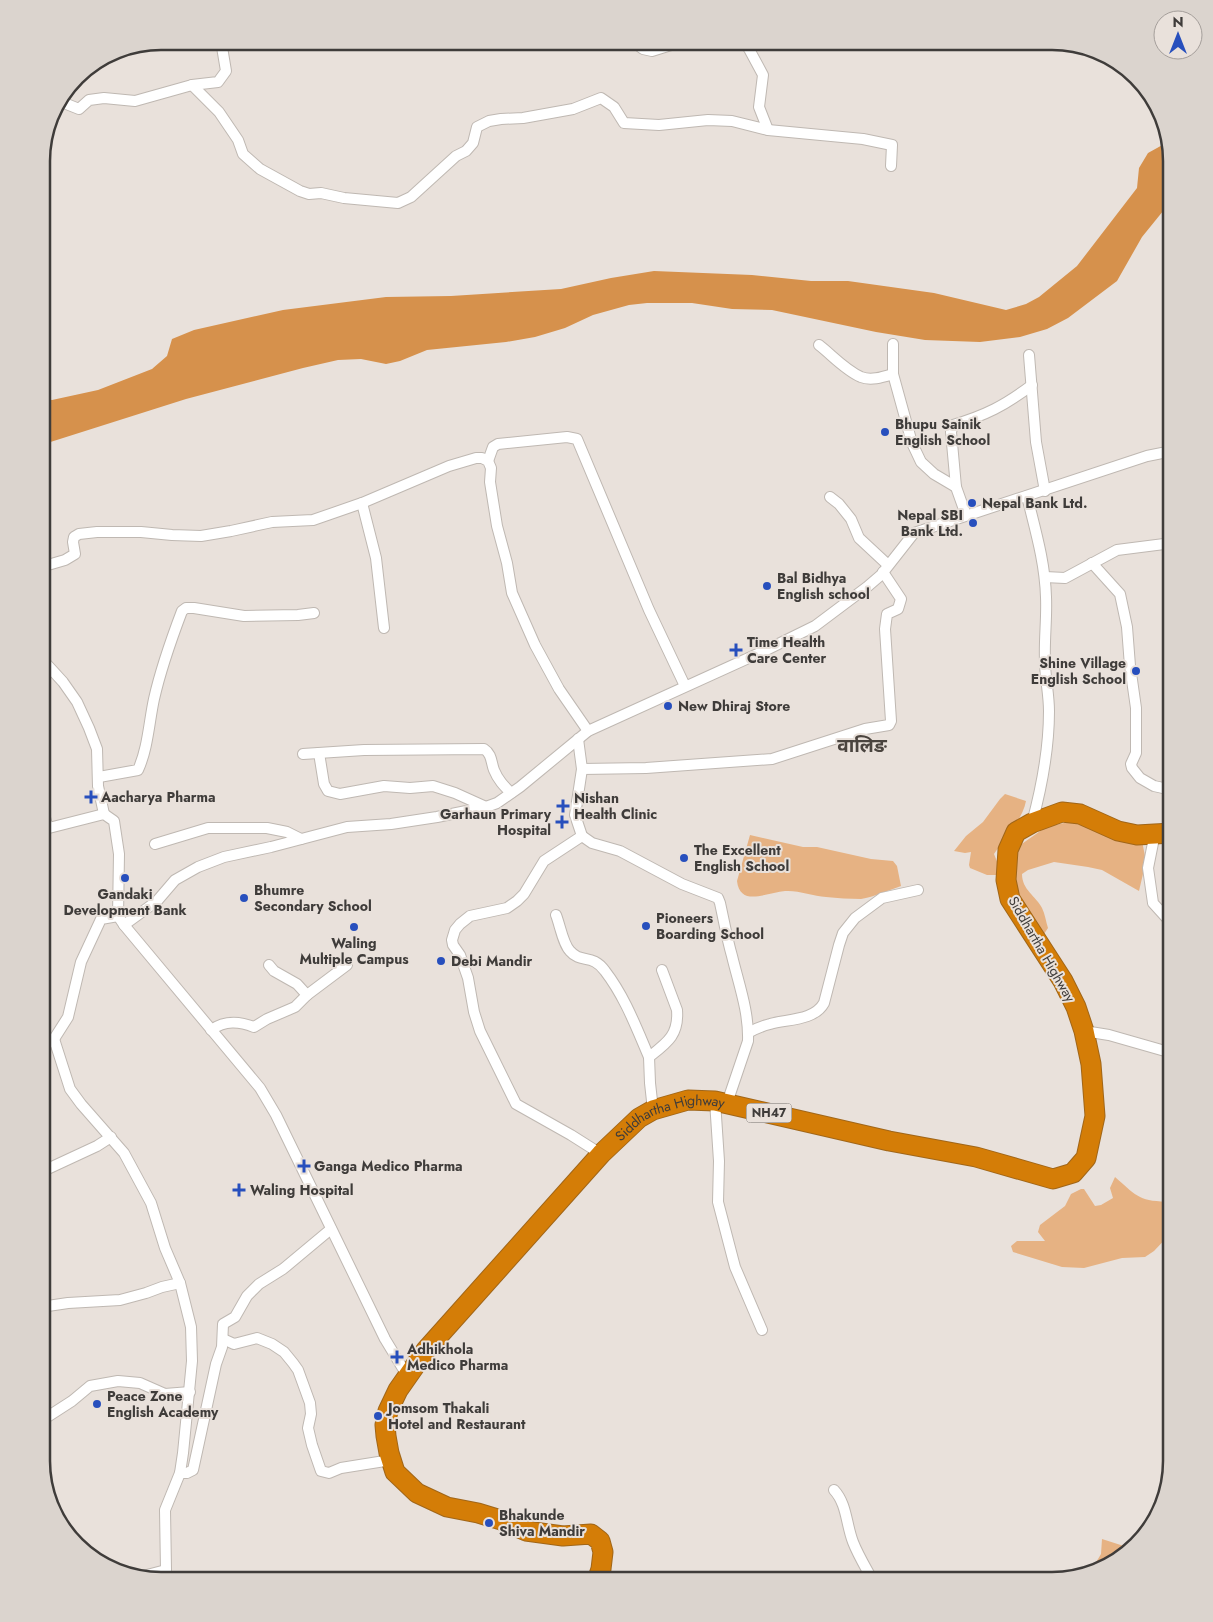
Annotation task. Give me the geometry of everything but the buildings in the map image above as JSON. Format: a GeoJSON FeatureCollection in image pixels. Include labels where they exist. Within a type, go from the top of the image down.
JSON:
{"type":"FeatureCollection","features":[{"type":"Feature","properties":{"kind":"highway","name":"Siddhartha Highway"},"geometry":{"type":"LineString","coordinates":[[600,1572],[603,1552],[600,1541],[591,1534],[563,1536],[526,1531],[501,1520],[478,1513],[447,1507],[417,1493],[395,1472],[385,1425],[388,1410],[398,1390],[426,1350],[601,1154],[639,1118],[653,1110],[688,1100],[721,1102],[890,1141],[976,1157],[1053,1179],[1074,1173],[1086,1158],[1095,1116],[1091,1064],[1084,1031],[1076,1007],[1063,981],[1010,898],[1006,880],[1008,850],[1016,832],[1032,823],[1062,812],[1080,814],[1118,831],[1137,834],[1163,833]]}},
{"type":"Feature","properties":{"kind":"street"},"geometry":{"type":"LineString","coordinates":[[66,103],[79,109],[89,100],[104,98],[135,101],[192,85],[218,82],[226,71],[222,50]]}},
{"type":"Feature","properties":{"kind":"street"},"geometry":{"type":"LineString","coordinates":[[750,50],[763,75],[759,107],[768,130]]}},
{"type":"Feature","properties":{"kind":"street"},"geometry":{"type":"LineString","coordinates":[[192,85],[219,112],[238,140],[243,154],[260,169],[309,194],[321,193],[344,198],[398,203],[411,197],[456,156],[466,151],[473,143],[477,127],[495,120],[523,118],[573,109],[601,98],[614,107],[624,122],[659,125],[708,120],[732,121],[768,130],[863,139],[892,145],[891,166]]}},
{"type":"Feature","properties":{"kind":"street"},"geometry":{"type":"LineString","coordinates":[[892,344],[892,374],[909,434],[921,462],[934,474],[956,487]]}},
{"type":"Feature","properties":{"kind":"street"},"geometry":{"type":"LineString","coordinates":[[819,345],[843,365],[862,377],[879,378],[892,374]]}},
{"type":"Feature","properties":{"kind":"street"},"geometry":{"type":"LineString","coordinates":[[1029,355],[1036,442],[1045,491]]}},
{"type":"Feature","properties":{"kind":"street"},"geometry":{"type":"LineString","coordinates":[[966,516],[956,487],[951,432],[953,424],[972,419],[1005,405],[1032,385]]}},
{"type":"Feature","properties":{"kind":"street"},"geometry":{"type":"LineString","coordinates":[[588,731],[559,689],[535,645],[512,593],[507,562],[497,526],[490,482],[488,461],[493,446],[567,437],[577,439],[649,610],[686,686]]}},
{"type":"Feature","properties":{"kind":"street"},"geometry":{"type":"LineString","coordinates":[[124,925],[157,901],[175,880],[198,867],[224,857],[331,832],[346,826],[391,824],[457,814],[498,803],[588,731],[815,626],[867,588],[914,533],[1147,456],[1163,453]]}},
{"type":"Feature","properties":{"kind":"street"},"geometry":{"type":"LineString","coordinates":[[50,565],[65,560],[74,554],[74,537],[78,534],[141,532],[201,536],[272,522],[313,520],[362,503],[449,466],[476,458],[488,461]]}},
{"type":"Feature","properties":{"kind":"street"},"geometry":{"type":"LineString","coordinates":[[1027,496],[1044,577],[1046,606],[1044,661],[1049,709],[1047,754],[1039,798],[1032,823]]}},
{"type":"Feature","properties":{"kind":"street"},"geometry":{"type":"LineString","coordinates":[[582,769],[663,767],[772,759],[865,729],[889,725],[891,721],[885,629],[887,614],[898,609],[901,599],[886,568],[859,538],[850,519],[839,504],[830,497]]}},
{"type":"Feature","properties":{"kind":"street"},"geometry":{"type":"LineString","coordinates":[[362,503],[376,558],[384,628]]}},
{"type":"Feature","properties":{"kind":"street"},"geometry":{"type":"LineString","coordinates":[[1044,577],[1065,578],[1117,550],[1163,544]]}},
{"type":"Feature","properties":{"kind":"street"},"geometry":{"type":"LineString","coordinates":[[1092,563],[1120,594],[1127,627],[1136,708],[1136,753],[1131,764],[1132,768],[1140,778],[1154,786],[1163,788]]}},
{"type":"Feature","properties":{"kind":"street"},"geometry":{"type":"LineString","coordinates":[[99,776],[138,770],[142,760],[153,701],[163,662],[182,611],[186,608],[194,608],[244,616],[314,613]]}},
{"type":"Feature","properties":{"kind":"street"},"geometry":{"type":"LineString","coordinates":[[50,668],[77,702],[97,749],[98,786],[104,814]]}},
{"type":"Feature","properties":{"kind":"street"},"geometry":{"type":"LineString","coordinates":[[578,739],[582,769],[576,815],[582,836],[592,843],[620,850],[682,884],[718,898],[720,903],[748,1015],[748,1041],[721,1102],[718,1202],[735,1267],[762,1330]]}},
{"type":"Feature","properties":{"kind":"street"},"geometry":{"type":"LineString","coordinates":[[303,754],[364,750],[484,749],[490,754],[494,770],[501,783],[511,793]]}},
{"type":"Feature","properties":{"kind":"street"},"geometry":{"type":"LineString","coordinates":[[319,753],[324,784],[328,791],[340,794],[384,786],[410,788],[433,786],[486,807]]}},
{"type":"Feature","properties":{"kind":"street"},"geometry":{"type":"LineString","coordinates":[[50,828],[104,814],[114,820],[119,854],[118,916],[260,1088],[276,1115],[385,1339],[408,1377]]}},
{"type":"Feature","properties":{"kind":"street"},"geometry":{"type":"LineString","coordinates":[[155,844],[208,828],[267,828],[287,832],[301,839]]}},
{"type":"Feature","properties":{"kind":"street"},"geometry":{"type":"LineString","coordinates":[[1163,835],[1148,868],[1153,903],[1163,914]]}},
{"type":"Feature","properties":{"kind":"street"},"geometry":{"type":"LineString","coordinates":[[582,836],[544,861],[524,894],[517,901],[507,908],[470,916],[460,924],[453,934],[452,940],[468,978],[474,1012],[480,1031],[516,1104],[601,1154]]}},
{"type":"Feature","properties":{"kind":"street"},"geometry":{"type":"LineString","coordinates":[[748,1033],[772,1023],[802,1018],[821,1009],[843,933],[855,918],[882,898],[918,890]]}},
{"type":"Feature","properties":{"kind":"street"},"geometry":{"type":"LineString","coordinates":[[556,915],[568,949],[574,956],[597,961],[622,996],[649,1057],[653,1110]]}},
{"type":"Feature","properties":{"kind":"street"},"geometry":{"type":"LineString","coordinates":[[50,1042],[54,1039],[68,1017],[81,962],[96,928],[101,919],[118,916]]}},
{"type":"Feature","properties":{"kind":"street"},"geometry":{"type":"LineString","coordinates":[[211,1030],[228,1022],[242,1022],[254,1027],[295,1007],[307,995],[348,964]]}},
{"type":"Feature","properties":{"kind":"street"},"geometry":{"type":"LineString","coordinates":[[269,965],[274,971],[297,984],[307,995]]}},
{"type":"Feature","properties":{"kind":"street"},"geometry":{"type":"LineString","coordinates":[[649,1057],[672,1037],[678,1016],[662,970]]}},
{"type":"Feature","properties":{"kind":"street"},"geometry":{"type":"LineString","coordinates":[[1084,1031],[1109,1035],[1163,1050]]}},
{"type":"Feature","properties":{"kind":"street"},"geometry":{"type":"LineString","coordinates":[[54,1039],[70,1089],[124,1152],[150,1203],[165,1248],[180,1283],[190,1327],[192,1361],[190,1392],[180,1473],[165,1510],[166,1570],[159,1572]]}},
{"type":"Feature","properties":{"kind":"street"},"geometry":{"type":"LineString","coordinates":[[50,1168],[97,1146],[111,1137]]}},
{"type":"Feature","properties":{"kind":"street"},"geometry":{"type":"LineString","coordinates":[[180,1473],[187,1473],[193,1470],[216,1364],[222,1347],[223,1324],[235,1317],[247,1296],[259,1284],[283,1268],[331,1229]]}},
{"type":"Feature","properties":{"kind":"street"},"geometry":{"type":"LineString","coordinates":[[50,1306],[120,1300],[180,1283]]}},
{"type":"Feature","properties":{"kind":"street"},"geometry":{"type":"LineString","coordinates":[[223,1339],[234,1344],[258,1338],[284,1352],[298,1370],[310,1403],[311,1414],[308,1428],[321,1471],[329,1473],[341,1468],[391,1460]]}},
{"type":"Feature","properties":{"kind":"street"},"geometry":{"type":"LineString","coordinates":[[50,1415],[72,1401],[90,1386],[118,1381],[140,1383],[165,1394],[190,1392]]}},
{"type":"Feature","properties":{"kind":"street"},"geometry":{"type":"LineString","coordinates":[[834,1490],[842,1501],[855,1548],[868,1572]]}},
{"type":"Feature","properties":{"kind":"shaded area"},"geometry":{"type":"Polygon","coordinates":[[[1162,145],[1163,211],[1142,237],[1117,281],[1068,318],[1047,329],[1020,337],[980,342],[925,340],[876,332],[772,310],[732,309],[692,303],[647,303],[629,305],[593,315],[565,328],[535,337],[427,350],[400,361],[386,364],[361,359],[338,360],[303,368],[186,399],[50,442],[50,400],[98,390],[152,369],[167,356],[172,339],[194,330],[283,310],[386,297],[451,296],[561,289],[654,271],[752,275],[811,281],[848,281],[934,293],[1006,310],[1026,304],[1039,297],[1077,266],[1137,188],[1139,168],[1148,153],[1162,145]]]}},
{"type":"Feature","properties":{"kind":"shaded area"},"geometry":{"type":"Polygon","coordinates":[[[1005,794],[1026,801],[1017,822],[994,854],[998,864],[996,875],[987,875],[970,868],[971,852],[954,851],[966,836],[983,822],[1005,794]]]}},
{"type":"Feature","properties":{"kind":"shaded area"},"geometry":{"type":"Polygon","coordinates":[[[1073,821],[1142,841],[1146,861],[1139,891],[1102,870],[1088,867],[1054,862],[1028,870],[1022,874],[1024,884],[1042,908],[1048,928],[1038,938],[1011,889],[1016,848],[1046,827],[1073,821]]]}},
{"type":"Feature","properties":{"kind":"shaded area"},"geometry":{"type":"Polygon","coordinates":[[[750,835],[803,847],[817,847],[871,859],[893,861],[897,866],[901,886],[861,899],[826,897],[790,891],[756,896],[743,894],[739,889],[737,881],[750,835]]]}},
{"type":"Feature","properties":{"kind":"shaded area"},"geometry":{"type":"Polygon","coordinates":[[[1115,1177],[1140,1197],[1163,1202],[1163,1242],[1145,1257],[1122,1258],[1084,1268],[1062,1267],[1013,1252],[1011,1246],[1017,1241],[1045,1241],[1038,1232],[1040,1225],[1065,1206],[1071,1194],[1084,1189],[1095,1206],[1101,1205],[1113,1198],[1110,1188],[1115,1177]]]}},
{"type":"Feature","properties":{"kind":"shaded area"},"geometry":{"type":"Polygon","coordinates":[[[1102,1539],[1123,1546],[1096,1563],[1101,1554],[1102,1539]]]}},
{"type":"Feature","properties":{"kind":"place","name":"Bhupu Sainik English School"},"geometry":{"type":"Point","coordinates":[885,432]}},
{"type":"Feature","properties":{"kind":"place","name":"Nepal Bank Ltd."},"geometry":{"type":"Point","coordinates":[972,503]}},
{"type":"Feature","properties":{"kind":"place","name":"Nepal SBI Bank Ltd."},"geometry":{"type":"Point","coordinates":[973,523]}},
{"type":"Feature","properties":{"kind":"place","name":"Bal Bidhya English school"},"geometry":{"type":"Point","coordinates":[767,586]}},
{"type":"Feature","properties":{"kind":"place","name":"Time Health Care Center"},"geometry":{"type":"Point","coordinates":[736,650]}},
{"type":"Feature","properties":{"kind":"place","name":"Shine Village English School"},"geometry":{"type":"Point","coordinates":[1136,671]}},
{"type":"Feature","properties":{"kind":"place","name":"New Dhiraj Store"},"geometry":{"type":"Point","coordinates":[668,706]}},
{"type":"Feature","properties":{"kind":"place","name":"Aacharya Pharma"},"geometry":{"type":"Point","coordinates":[91,797]}},
{"type":"Feature","properties":{"kind":"place","name":"Nishan Health Clinic"},"geometry":{"type":"Point","coordinates":[563,806]}},
{"type":"Feature","properties":{"kind":"place","name":"Garhaun Primary Hospital"},"geometry":{"type":"Point","coordinates":[562,822]}},
{"type":"Feature","properties":{"kind":"place","name":"The Excellent English School"},"geometry":{"type":"Point","coordinates":[684,858]}},
{"type":"Feature","properties":{"kind":"place","name":"Gandaki Development Bank"},"geometry":{"type":"Point","coordinates":[125,878]}},
{"type":"Feature","properties":{"kind":"place","name":"Bhumre Secondary School"},"geometry":{"type":"Point","coordinates":[244,898]}},
{"type":"Feature","properties":{"kind":"place","name":"Pioneers Boarding School"},"geometry":{"type":"Point","coordinates":[646,926]}},
{"type":"Feature","properties":{"kind":"place","name":"Waling Multiple Campus"},"geometry":{"type":"Point","coordinates":[354,927]}},
{"type":"Feature","properties":{"kind":"place","name":"Debi Mandir"},"geometry":{"type":"Point","coordinates":[441,961]}},
{"type":"Feature","properties":{"kind":"place","name":"Ganga Medico Pharma"},"geometry":{"type":"Point","coordinates":[304,1166]}},
{"type":"Feature","properties":{"kind":"place","name":"Waling Hospital"},"geometry":{"type":"Point","coordinates":[239,1190]}},
{"type":"Feature","properties":{"kind":"place","name":"Adhikhola Medico Pharma"},"geometry":{"type":"Point","coordinates":[397,1357]}},
{"type":"Feature","properties":{"kind":"place","name":"Peace Zone English Academy"},"geometry":{"type":"Point","coordinates":[97,1404]}},
{"type":"Feature","properties":{"kind":"place","name":"Jomsom Thakali Hotel and Restaurant"},"geometry":{"type":"Point","coordinates":[378,1416]}},
{"type":"Feature","properties":{"kind":"place","name":"Bhakunde Shiva Mandir"},"geometry":{"type":"Point","coordinates":[489,1523]}},
{"type":"Feature","properties":{"kind":"district","name":"वालिङ"},"geometry":{"type":"Point","coordinates":[862,745]}}]}
